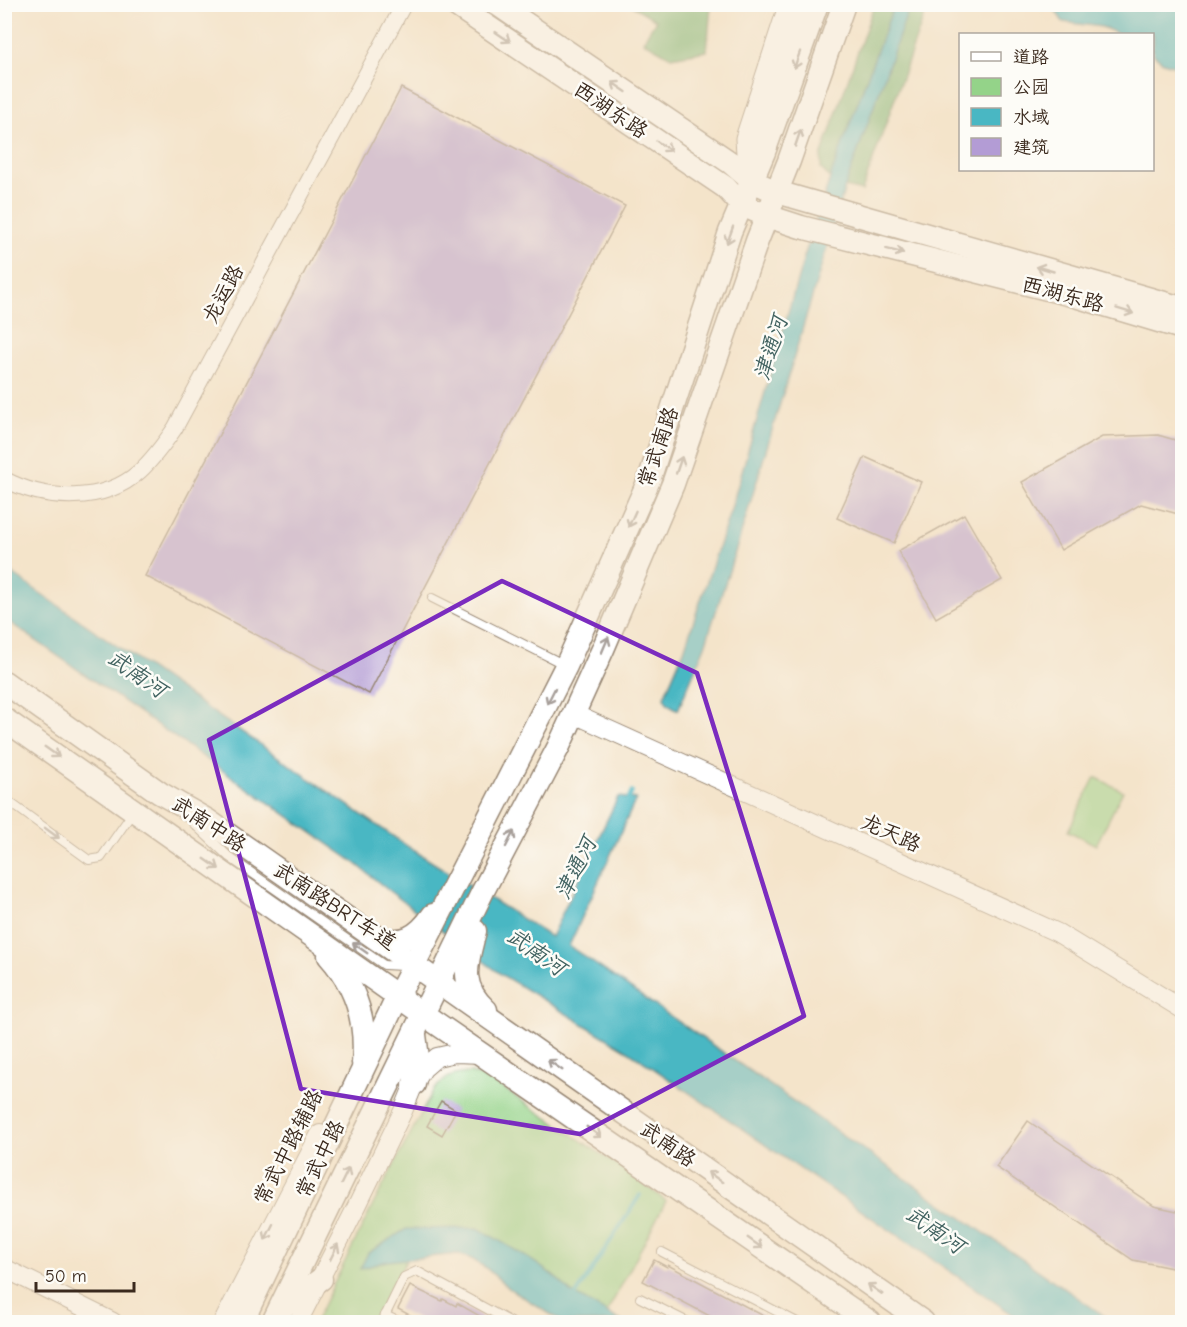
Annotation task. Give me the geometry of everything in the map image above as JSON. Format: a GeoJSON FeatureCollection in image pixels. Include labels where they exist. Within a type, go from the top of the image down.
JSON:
{"type":"FeatureCollection","features":[{"type":"Feature","properties":{"kind":"highway"},"geometry":{"type":"LineString","coordinates":[[747,193],[749,139],[793,4]]}},
{"type":"Feature","properties":{"kind":"main road","name":"西湖东路"},"geometry":{"type":"LineString","coordinates":[[454,4],[725,187],[747,193],[777,192],[1182,308]]}},
{"type":"Feature","properties":{"kind":"main road","name":"西湖东路"},"geometry":{"type":"LineString","coordinates":[[497,4],[731,163],[747,193],[767,216],[839,237],[1075,296],[1182,328]]}},
{"type":"Feature","properties":{"kind":"main road","name":"常武南路"},"geometry":{"type":"LineString","coordinates":[[428,931],[460,874],[566,666],[649,480],[730,231],[747,193],[817,4]]}},
{"type":"Feature","properties":{"kind":"main road"},"geometry":{"type":"LineString","coordinates":[[777,192],[844,4]]}},
{"type":"Feature","properties":{"kind":"main road","name":"常武南路"},"geometry":{"type":"LineString","coordinates":[[462,955],[483,891],[574,714],[673,484],[777,192]]}},
{"type":"Feature","properties":{"kind":"main road","name":"武南中路"},"geometry":{"type":"LineString","coordinates":[[4,682],[160,793],[207,820],[414,966]]}},
{"type":"Feature","properties":{"kind":"main road","name":"武南中路"},"geometry":{"type":"LineString","coordinates":[[4,719],[398,996]]}},
{"type":"Feature","properties":{"kind":"main road"},"geometry":{"type":"LineString","coordinates":[[307,931],[343,971],[356,995],[365,1049],[362,1073]]}},
{"type":"Feature","properties":{"kind":"main road"},"geometry":{"type":"LineString","coordinates":[[364,931],[387,940],[406,940],[428,931]]}},
{"type":"Feature","properties":{"kind":"main road"},"geometry":{"type":"LineString","coordinates":[[414,966],[428,931]]}},
{"type":"Feature","properties":{"kind":"main road"},"geometry":{"type":"LineString","coordinates":[[438,983],[462,955]]}},
{"type":"Feature","properties":{"kind":"main road"},"geometry":{"type":"LineString","coordinates":[[462,955],[474,1000],[514,1036]]}},
{"type":"Feature","properties":{"kind":"main road","name":"武南路"},"geometry":{"type":"LineString","coordinates":[[414,966],[923,1323]]}},
{"type":"Feature","properties":{"kind":"main road","name":"常武中路"},"geometry":{"type":"LineString","coordinates":[[242,1323],[414,966]]}},
{"type":"Feature","properties":{"kind":"main road","name":"常武中路"},"geometry":{"type":"LineString","coordinates":[[276,1316],[438,983]]}},
{"type":"Feature","properties":{"kind":"main road","name":"武南路"},"geometry":{"type":"LineString","coordinates":[[398,996],[419,1023],[483,1054],[870,1323]]}},
{"type":"Feature","properties":{"kind":"main road"},"geometry":{"type":"LineString","coordinates":[[414,1083],[418,1058],[419,1023]]}},
{"type":"Feature","properties":{"kind":"main road"},"geometry":{"type":"LineString","coordinates":[[276,1316],[321,1279]]}},
{"type":"Feature","properties":{"kind":"street","name":"龙运路"},"geometry":{"type":"LineString","coordinates":[[4,479],[48,495],[88,495],[116,486],[138,473],[158,454],[175,428],[404,4]]}},
{"type":"Feature","properties":{"kind":"street","name":"龙天路"},"geometry":{"type":"LineString","coordinates":[[574,714],[1058,933],[1182,1009]]}},
{"type":"Feature","properties":{"kind":"street","name":"常武中路辅路"},"geometry":{"type":"LineString","coordinates":[[223,1323],[365,1049],[398,996]]}},
{"type":"Feature","properties":{"kind":"street"},"geometry":{"type":"LineString","coordinates":[[298,1323],[403,1111],[414,1083],[423,1069],[437,1057],[455,1053],[483,1054]]}},
{"type":"Feature","properties":{"kind":"street"},"geometry":{"type":"LineString","coordinates":[[4,1268],[113,1323]]}},
{"type":"Feature","properties":{"kind":"lane"},"geometry":{"type":"LineString","coordinates":[[432,598],[566,666]]}},
{"type":"Feature","properties":{"kind":"lane","name":"武南路BRT车道"},"geometry":{"type":"LineString","coordinates":[[160,793],[229,856],[384,965],[414,966]]}},
{"type":"Feature","properties":{"kind":"lane"},"geometry":{"type":"LineString","coordinates":[[4,798],[89,860],[101,858],[135,810]]}},
{"type":"Feature","properties":{"kind":"lane"},"geometry":{"type":"LineString","coordinates":[[662,1252],[797,1323]]}},
{"type":"Feature","properties":{"kind":"lane"},"geometry":{"type":"LineString","coordinates":[[400,1323],[384,1319],[404,1277],[417,1271],[512,1323]]}},
{"type":"Feature","properties":{"kind":"lane"},"geometry":{"type":"LineString","coordinates":[[640,1298],[688,1323]]}},
{"type":"Feature","properties":{"kind":"highlighted area"},"geometry":{"type":"Polygon","coordinates":[[[502,581],[697,673],[804,1016],[580,1134],[301,1089],[209,740],[502,581]]]}},
{"type":"Feature","properties":{"kind":"green space"},"geometry":{"type":"Polygon","coordinates":[[[631,5],[711,5],[707,51],[671,57],[643,41],[656,20],[631,5]]]}},
{"type":"Feature","properties":{"kind":"green space"},"geometry":{"type":"Polygon","coordinates":[[[874,5],[894,5],[830,178],[821,169],[821,157],[874,5]]]}},
{"type":"Feature","properties":{"kind":"green space"},"geometry":{"type":"Polygon","coordinates":[[[910,5],[928,5],[862,191],[845,187],[910,5]]]}},
{"type":"Feature","properties":{"kind":"green space"},"geometry":{"type":"Polygon","coordinates":[[[1095,777],[1123,791],[1096,845],[1068,831],[1095,777]]]}},
{"type":"Feature","properties":{"kind":"green space"},"geometry":{"type":"Polygon","coordinates":[[[471,1073],[489,1079],[628,1172],[666,1201],[602,1322],[563,1322],[510,1289],[472,1259],[457,1254],[407,1259],[374,1322],[315,1322],[432,1093],[448,1077],[471,1073]]]}},
{"type":"Feature","properties":{"kind":"water"},"geometry":{"type":"Polygon","coordinates":[[[894,5],[910,5],[845,187],[705,646],[678,710],[668,704],[664,697],[684,650],[731,509],[804,257],[830,178],[894,5]]]}},
{"type":"Feature","properties":{"kind":"water"},"geometry":{"type":"Polygon","coordinates":[[[1052,5],[1182,5],[1182,68],[1163,62],[1154,55],[1154,33],[1117,33],[1102,27],[1063,22],[1052,5]]]}},
{"type":"Feature","properties":{"kind":"water","name":"武南河"},"geometry":{"type":"Polygon","coordinates":[[[4,568],[413,850],[551,937],[618,797],[636,799],[569,946],[1113,1322],[1024,1322],[628,1051],[502,975],[354,862],[5,619],[4,568]]]}},
{"type":"Feature","properties":{"kind":"water"},"geometry":{"type":"Polygon","coordinates":[[[478,1228],[541,1266],[570,1292],[623,1322],[563,1322],[510,1289],[486,1268],[458,1254],[387,1261],[360,1269],[368,1253],[406,1229],[478,1228]]]}},
{"type":"Feature","properties":{"kind":"building"},"geometry":{"type":"Polygon","coordinates":[[[401,88],[625,206],[369,694],[145,576],[401,88]]]}},
{"type":"Feature","properties":{"kind":"building"},"geometry":{"type":"Polygon","coordinates":[[[1158,435],[1182,442],[1182,515],[1141,504],[1061,550],[1022,482],[1102,437],[1158,435]]]}},
{"type":"Feature","properties":{"kind":"building"},"geometry":{"type":"Polygon","coordinates":[[[865,457],[921,482],[894,543],[837,518],[865,457]]]}},
{"type":"Feature","properties":{"kind":"building"},"geometry":{"type":"Polygon","coordinates":[[[964,514],[1002,580],[936,618],[898,551],[964,514]]]}},
{"type":"Feature","properties":{"kind":"building"},"geometry":{"type":"Polygon","coordinates":[[[441,1101],[456,1110],[442,1135],[427,1126],[441,1101]]]}},
{"type":"Feature","properties":{"kind":"building"},"geometry":{"type":"Polygon","coordinates":[[[1028,1121],[1154,1206],[1182,1212],[1182,1270],[1133,1260],[996,1167],[1028,1121]]]}},
{"type":"Feature","properties":{"kind":"building"},"geometry":{"type":"Polygon","coordinates":[[[654,1260],[667,1267],[668,1265],[777,1323],[723,1323],[643,1281],[654,1260]]]}},
{"type":"Feature","properties":{"kind":"building"},"geometry":{"type":"Polygon","coordinates":[[[410,1286],[442,1301],[443,1299],[456,1306],[457,1303],[492,1323],[425,1323],[398,1309],[410,1286]]]}},
{"type":"Feature","properties":{"kind":"waterway","name":"津通河"},"geometry":{"type":"LineString","coordinates":[[628,800],[632,792]]}},
{"type":"Feature","properties":{"kind":"waterway"},"geometry":{"type":"LineString","coordinates":[[574,1298],[640,1195]]}}]}
